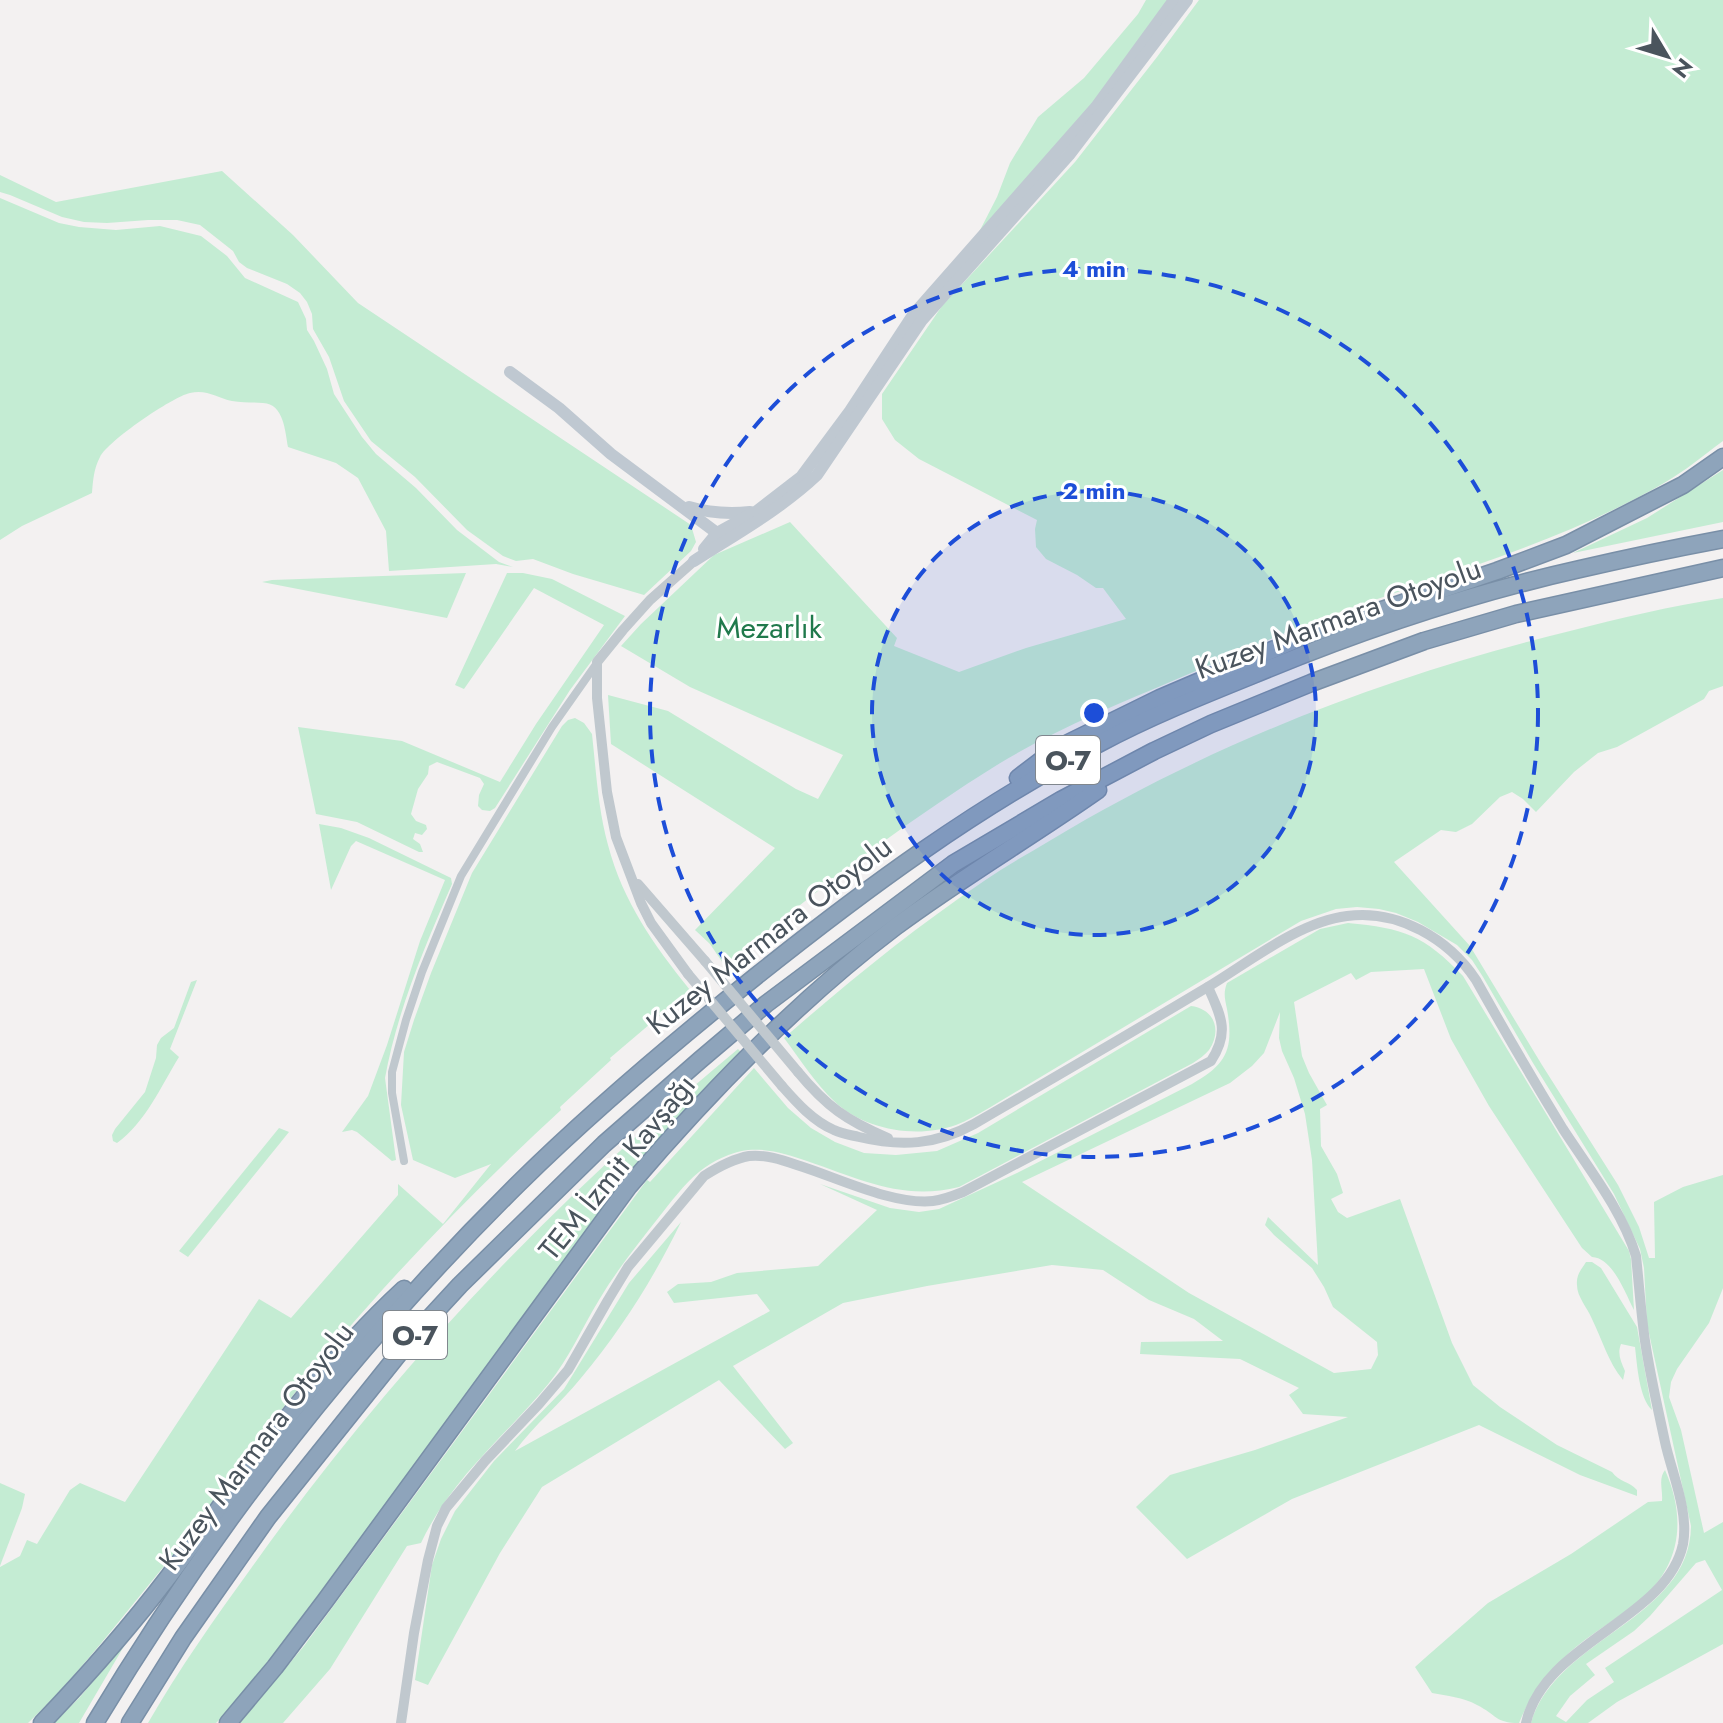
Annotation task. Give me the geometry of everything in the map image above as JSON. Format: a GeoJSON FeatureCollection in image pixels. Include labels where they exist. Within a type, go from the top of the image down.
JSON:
{"type":"FeatureCollection","features":[{"type":"Feature","properties":{"kind":"highway"},"geometry":{"type":"LineString","coordinates":[[963,822],[1056,749],[1160,698],[1305,636],[1566,545],[1683,485],[1723,457]]}},
{"type":"Feature","properties":{"kind":"highway","name":"Kuzey Marmara Otoyolu"},"geometry":{"type":"LineString","coordinates":[[95,1723],[182,1588],[261,1478],[403,1304],[520,1182],[587,1119],[688,1031],[816,928],[963,822],[1033,779],[1105,740],[1200,696],[1396,620],[1577,569],[1723,539]]}},
{"type":"Feature","properties":{"kind":"highway","name":"Kuzey Marmara Otoyolu"},"geometry":{"type":"LineString","coordinates":[[130,1723],[183,1638],[268,1517],[413,1336],[451,1295],[556,1189],[766,1004],[953,864],[1061,800],[1154,751],[1311,683],[1424,641],[1516,614],[1702,571],[1723,569]]}},
{"type":"Feature","properties":{"kind":"highway","name":"TEM İzmit Kavşağı"},"geometry":{"type":"LineString","coordinates":[[228,1723],[325,1601],[629,1186],[741,1063],[798,1008],[896,927],[1154,751]]}},
{"type":"Feature","properties":{"kind":"highway","name":"O-7"},"geometry":{"type":"LineString","coordinates":[[42,1723],[83,1680],[150,1598],[277,1432],[367,1323],[520,1182]]}},
{"type":"Feature","properties":{"kind":"main road"},"geometry":{"type":"LineString","coordinates":[[694,561],[801,477],[850,411],[913,315],[1096,107],[1174,0]]}},
{"type":"Feature","properties":{"kind":"main road"},"geometry":{"type":"LineString","coordinates":[[722,536],[801,490],[817,475],[922,320],[1069,155],[1187,0]]}},
{"type":"Feature","properties":{"kind":"main road"},"geometry":{"type":"LineString","coordinates":[[510,372],[559,408],[611,454],[722,536]]}},
{"type":"Feature","properties":{"kind":"main road"},"geometry":{"type":"LineString","coordinates":[[681,505],[704,511],[757,511]]}},
{"type":"Feature","properties":{"kind":"main road"},"geometry":{"type":"LineString","coordinates":[[681,505],[701,527],[702,538],[694,561]]}},
{"type":"Feature","properties":{"kind":"street"},"geometry":{"type":"LineString","coordinates":[[404,1161],[392,1093],[392,1072],[422,972],[461,876],[552,727],[597,662],[650,600],[694,561]]}},
{"type":"Feature","properties":{"kind":"street"},"geometry":{"type":"LineString","coordinates":[[597,662],[597,698],[607,792],[616,837],[651,923],[688,974],[796,1103],[836,1131],[901,1143],[941,1139],[957,1133],[1293,934],[1332,918],[1351,915],[1402,922],[1431,935],[1457,955],[1476,980],[1562,1127],[1617,1213],[1633,1245],[1645,1342],[1683,1511],[1683,1544],[1677,1559],[1652,1595],[1582,1648],[1545,1685],[1534,1701],[1526,1723]]}},
{"type":"Feature","properties":{"kind":"street"},"geometry":{"type":"LineString","coordinates":[[631,876],[815,1092],[838,1113],[901,1143]]}},
{"type":"Feature","properties":{"kind":"street"},"geometry":{"type":"LineString","coordinates":[[401,1723],[428,1560],[437,1526],[446,1508],[485,1461],[558,1384],[628,1267],[704,1176],[734,1160],[762,1156],[903,1200],[946,1199],[1211,1061],[1220,1043],[1222,1023],[1208,987]]}},
{"type":"Feature","properties":{"kind":"green space"},"geometry":{"type":"Polygon","coordinates":[[[1146,0],[1173,0],[1096,107],[976,238],[1010,163],[1038,117],[1084,78],[1138,14],[1146,0]]]}},
{"type":"Feature","properties":{"kind":"green space","name":"Mezarlık"},"geometry":{"type":"Polygon","coordinates":[[[1199,0],[1723,0],[1723,441],[1664,483],[1578,526],[1305,625],[1108,708],[1041,740],[997,765],[892,836],[725,966],[710,944],[695,930],[775,848],[611,744],[608,695],[668,711],[796,789],[818,799],[843,755],[690,687],[621,646],[714,555],[790,522],[897,638],[894,646],[959,672],[1026,648],[1126,619],[1103,588],[1096,588],[1046,559],[1036,547],[1037,520],[919,459],[895,440],[882,419],[882,394],[942,306],[1075,162],[1199,0]]]}},
{"type":"Feature","properties":{"kind":"green space"},"geometry":{"type":"Polygon","coordinates":[[[222,171],[293,235],[358,303],[691,525],[696,542],[691,551],[644,595],[533,559],[516,561],[503,556],[467,530],[415,477],[371,441],[344,401],[329,357],[313,329],[312,314],[300,293],[287,284],[247,268],[233,251],[200,225],[177,220],[84,222],[62,217],[0,192],[0,175],[56,202],[222,171]]]}},
{"type":"Feature","properties":{"kind":"green space"},"geometry":{"type":"Polygon","coordinates":[[[0,198],[59,223],[79,227],[116,230],[160,226],[201,236],[227,256],[245,278],[298,302],[306,319],[307,330],[327,369],[334,394],[362,437],[457,530],[499,562],[513,567],[496,564],[389,571],[386,531],[358,478],[336,463],[288,447],[282,419],[270,405],[232,401],[202,392],[190,393],[169,402],[105,450],[94,474],[92,493],[22,526],[0,540],[0,198]]]}},
{"type":"Feature","properties":{"kind":"green space"},"geometry":{"type":"Polygon","coordinates":[[[1723,470],[1723,522],[1573,553],[1647,518],[1723,470]]]}},
{"type":"Feature","properties":{"kind":"green space"},"geometry":{"type":"Polygon","coordinates":[[[466,573],[447,618],[262,582],[272,580],[466,573]]]}},
{"type":"Feature","properties":{"kind":"green space"},"geometry":{"type":"Polygon","coordinates":[[[507,573],[552,579],[625,616],[570,690],[495,808],[490,811],[478,806],[484,784],[480,778],[437,762],[429,766],[411,814],[416,821],[426,825],[427,829],[422,835],[415,833],[413,839],[420,844],[423,852],[357,822],[316,814],[298,727],[402,741],[500,782],[604,625],[534,588],[464,689],[455,685],[507,573]]]}},
{"type":"Feature","properties":{"kind":"green space"},"geometry":{"type":"Polygon","coordinates":[[[1723,598],[1723,686],[1709,691],[1704,699],[1617,747],[1598,753],[1574,772],[1536,812],[1512,792],[1500,797],[1472,824],[1456,832],[1441,830],[1394,862],[1470,946],[1618,1185],[1639,1227],[1649,1258],[1655,1258],[1654,1202],[1683,1187],[1723,1175],[1723,1288],[1709,1323],[1677,1369],[1669,1397],[1681,1430],[1704,1533],[1723,1522],[1723,1644],[1617,1702],[1588,1723],[1531,1723],[1545,1694],[1566,1669],[1647,1607],[1669,1584],[1685,1558],[1691,1526],[1647,1324],[1640,1249],[1614,1194],[1483,977],[1457,945],[1418,922],[1379,909],[1336,909],[1301,921],[989,1108],[941,1129],[892,1129],[846,1111],[820,1087],[784,1038],[881,956],[992,876],[1112,805],[1238,743],[1368,691],[1434,669],[1589,626],[1723,598]],[[1705,1560],[1696,1563],[1634,1631],[1586,1664],[1595,1675],[1570,1696],[1556,1716],[1566,1722],[1587,1700],[1614,1682],[1605,1668],[1722,1590],[1705,1560]]]}},
{"type":"Feature","properties":{"kind":"green space"},"geometry":{"type":"Polygon","coordinates":[[[575,718],[584,723],[592,734],[602,818],[622,885],[652,939],[690,990],[610,1058],[560,1107],[561,1110],[483,1184],[372,1301],[302,1384],[165,1564],[54,1697],[28,1723],[0,1723],[0,1567],[20,1556],[27,1540],[37,1544],[70,1490],[80,1483],[125,1502],[259,1299],[291,1318],[398,1195],[398,1184],[443,1224],[491,1164],[455,1178],[413,1160],[401,1105],[404,1052],[431,973],[472,873],[562,726],[575,718]]]}},
{"type":"Feature","properties":{"kind":"green space"},"geometry":{"type":"Polygon","coordinates":[[[319,824],[369,838],[451,878],[452,884],[413,979],[390,1053],[385,1078],[396,1160],[392,1161],[357,1132],[342,1132],[368,1096],[420,941],[445,880],[356,841],[331,890],[319,824]]]}},
{"type":"Feature","properties":{"kind":"green space"},"geometry":{"type":"Polygon","coordinates":[[[1348,923],[1398,931],[1436,951],[1463,976],[1629,1251],[1634,1310],[1612,1270],[1582,1248],[1489,1106],[1451,1039],[1424,969],[1371,972],[1356,980],[1351,973],[1294,1002],[1302,1056],[1327,1105],[1320,1109],[1321,1146],[1337,1174],[1343,1193],[1331,1199],[1338,1212],[1347,1218],[1400,1199],[1452,1343],[1473,1385],[1557,1445],[1612,1472],[1637,1490],[1637,1496],[1580,1475],[1479,1425],[1292,1499],[1187,1559],[1136,1507],[1170,1475],[1255,1450],[1348,1417],[1303,1414],[1289,1395],[1299,1388],[1240,1359],[1140,1354],[1141,1342],[1223,1341],[1194,1319],[1149,1300],[1103,1270],[1052,1265],[843,1303],[733,1366],[793,1443],[785,1449],[719,1380],[542,1487],[500,1553],[428,1685],[415,1680],[432,1565],[455,1511],[494,1461],[564,1389],[629,1283],[681,1222],[660,1263],[610,1341],[515,1451],[770,1311],[757,1294],[674,1303],[667,1292],[678,1284],[711,1282],[737,1273],[818,1266],[877,1210],[820,1184],[890,1208],[919,1212],[939,1209],[1017,1173],[1204,1077],[1220,1062],[1228,1045],[1227,983],[1320,929],[1348,923]],[[1280,1012],[1264,1053],[1230,1083],[1022,1182],[1189,1293],[1334,1373],[1371,1369],[1378,1355],[1377,1342],[1333,1307],[1312,1268],[1265,1225],[1268,1217],[1318,1265],[1312,1160],[1305,1114],[1279,1038],[1280,1012]]]}},
{"type":"Feature","properties":{"kind":"green space"},"geometry":{"type":"Polygon","coordinates":[[[197,980],[170,1049],[179,1057],[136,1125],[117,1143],[113,1141],[115,1129],[145,1092],[157,1045],[174,1028],[191,982],[197,980]]]}},
{"type":"Feature","properties":{"kind":"green space"},"geometry":{"type":"Polygon","coordinates":[[[1191,1006],[1206,1011],[1214,1022],[1213,1043],[1202,1057],[959,1187],[938,1191],[900,1190],[764,1150],[735,1153],[704,1168],[678,1193],[620,1268],[549,1383],[463,1478],[421,1543],[407,1546],[330,1669],[283,1723],[240,1723],[304,1646],[647,1180],[650,1182],[754,1068],[788,1108],[811,1128],[835,1142],[864,1153],[896,1155],[937,1151],[978,1133],[1191,1006]]]}},
{"type":"Feature","properties":{"kind":"green space"},"geometry":{"type":"Polygon","coordinates":[[[738,1049],[741,1052],[637,1166],[592,1222],[314,1602],[219,1720],[216,1723],[148,1723],[198,1644],[295,1508],[435,1338],[588,1181],[738,1049]]]}},
{"type":"Feature","properties":{"kind":"green space"},"geometry":{"type":"Polygon","coordinates":[[[279,1128],[289,1132],[188,1257],[179,1251],[279,1128]]]}},
{"type":"Feature","properties":{"kind":"green space"},"geometry":{"type":"Polygon","coordinates":[[[1586,1262],[1601,1268],[1637,1327],[1652,1410],[1641,1389],[1635,1347],[1621,1344],[1619,1355],[1625,1371],[1623,1380],[1580,1298],[1577,1278],[1586,1262]]]}},
{"type":"Feature","properties":{"kind":"green space"},"geometry":{"type":"Polygon","coordinates":[[[1665,1470],[1676,1508],[1677,1527],[1670,1561],[1661,1577],[1633,1606],[1584,1640],[1561,1661],[1534,1694],[1519,1723],[1500,1720],[1466,1700],[1432,1693],[1415,1667],[1488,1603],[1571,1554],[1648,1502],[1662,1501],[1661,1481],[1665,1470]]]}},
{"type":"Feature","properties":{"kind":"green space"},"geometry":{"type":"Polygon","coordinates":[[[0,1483],[25,1494],[0,1566],[0,1483]]]}},
{"type":"Feature","properties":{"kind":"green space"},"geometry":{"type":"Polygon","coordinates":[[[127,1641],[79,1723],[54,1723],[80,1697],[127,1641]]]}}]}
